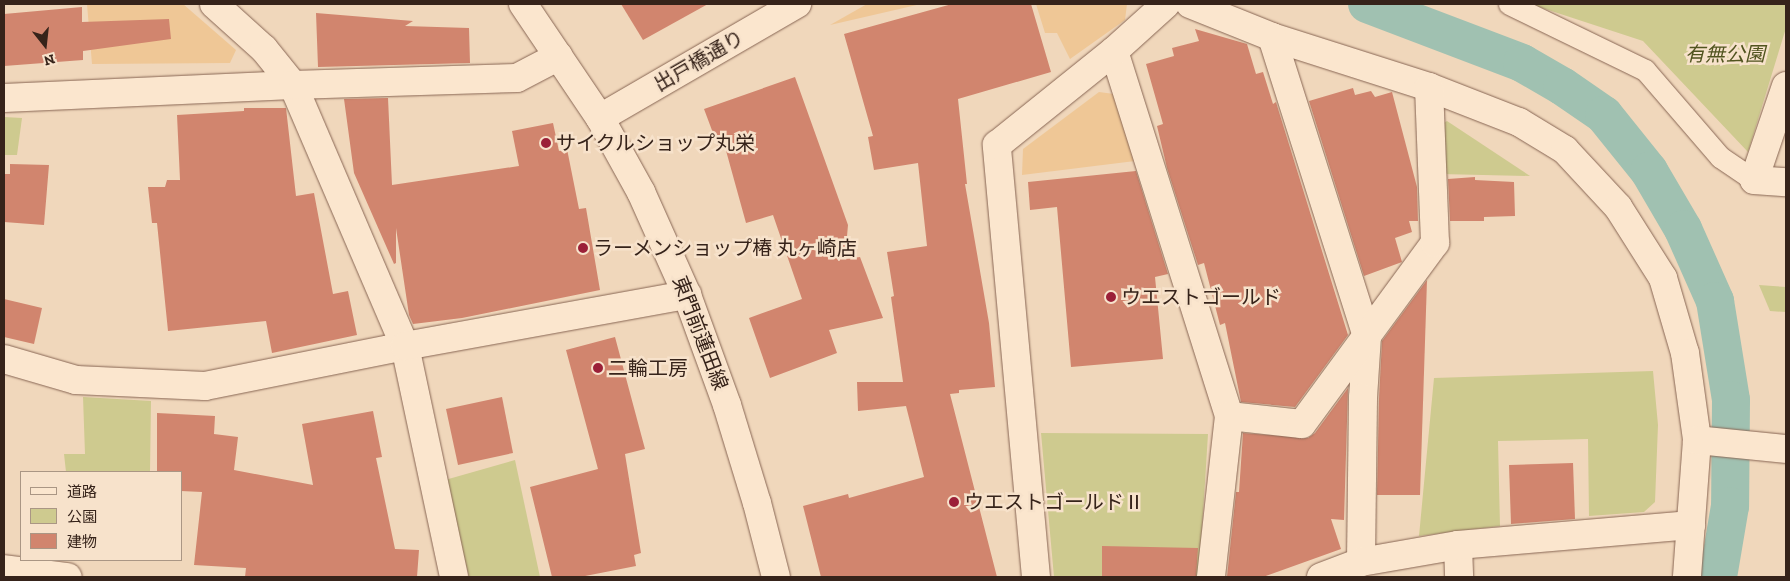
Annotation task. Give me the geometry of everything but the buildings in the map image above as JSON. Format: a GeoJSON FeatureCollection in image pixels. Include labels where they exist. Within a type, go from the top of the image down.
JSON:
{"type":"FeatureCollection","features":[{"type":"Feature","properties":{"kind":"street"},"geometry":{"type":"LineString","coordinates":[[214,4],[264,49],[293,85],[405,346],[454,577]]}},
{"type":"Feature","properties":{"kind":"street","name":"東門前蓮田線"},"geometry":{"type":"LineString","coordinates":[[523,4],[560,56],[600,118],[641,192],[687,295],[730,414],[758,503],[776,577]]}},
{"type":"Feature","properties":{"kind":"street","name":"出戸橋通り"},"geometry":{"type":"LineString","coordinates":[[600,118],[798,4]]}},
{"type":"Feature","properties":{"kind":"street"},"geometry":{"type":"LineString","coordinates":[[1036,577],[997,146],[1114,51],[1166,4]]}},
{"type":"Feature","properties":{"kind":"street"},"geometry":{"type":"LineString","coordinates":[[1190,4],[1272,37],[1429,87],[1519,122],[1565,150],[1618,207],[1663,278],[1685,353],[1697,440],[1687,577]]}},
{"type":"Feature","properties":{"kind":"street"},"geometry":{"type":"LineString","coordinates":[[1272,37],[1367,336],[1363,398],[1361,562]]}},
{"type":"Feature","properties":{"kind":"street"},"geometry":{"type":"LineString","coordinates":[[1114,51],[1230,416],[1211,577]]}},
{"type":"Feature","properties":{"kind":"street"},"geometry":{"type":"LineString","coordinates":[[4,98],[293,85],[517,78],[560,56]]}},
{"type":"Feature","properties":{"kind":"street"},"geometry":{"type":"LineString","coordinates":[[1786,86],[1754,180],[1786,182]]}},
{"type":"Feature","properties":{"kind":"street"},"geometry":{"type":"LineString","coordinates":[[1230,416],[1302,424],[1435,243],[1429,87]]}},
{"type":"Feature","properties":{"kind":"street"},"geometry":{"type":"LineString","coordinates":[[4,359],[76,380],[205,386],[405,346],[687,295]]}},
{"type":"Feature","properties":{"kind":"street"},"geometry":{"type":"LineString","coordinates":[[1697,440],[1775,447]]}},
{"type":"Feature","properties":{"kind":"street"},"geometry":{"type":"LineString","coordinates":[[1321,577],[1361,562],[1458,545],[1691,525]]}},
{"type":"Feature","properties":{"kind":"street"},"geometry":{"type":"LineString","coordinates":[[1458,545],[1459,577]]}},
{"type":"Feature","properties":{"kind":"street"},"geometry":{"type":"LineString","coordinates":[[4,570],[67,577]]}},
{"type":"Feature","properties":{"kind":"lane"},"geometry":{"type":"LineString","coordinates":[[1509,4],[1645,70],[1720,157],[1754,180]]}},
{"type":"Feature","properties":{"kind":"green space","name":"有無公園"},"geometry":{"type":"Polygon","coordinates":[[[1530,4],[1786,4],[1786,28],[1748,152],[1643,41],[1530,4]]]}},
{"type":"Feature","properties":{"kind":"green space"},"geometry":{"type":"Polygon","coordinates":[[[4,117],[22,118],[17,155],[4,155],[4,117]]]}},
{"type":"Feature","properties":{"kind":"green space"},"geometry":{"type":"Polygon","coordinates":[[[1447,121],[1530,176],[1440,174],[1440,125],[1447,121]]]}},
{"type":"Feature","properties":{"kind":"green space"},"geometry":{"type":"Polygon","coordinates":[[[1759,285],[1786,287],[1786,312],[1770,311],[1759,285]]]}},
{"type":"Feature","properties":{"kind":"green space"},"geometry":{"type":"Polygon","coordinates":[[[1653,371],[1658,425],[1655,502],[1644,512],[1589,516],[1588,439],[1498,441],[1500,526],[1419,536],[1434,378],[1653,371]]]}},
{"type":"Feature","properties":{"kind":"green space"},"geometry":{"type":"Polygon","coordinates":[[[83,397],[151,401],[150,471],[66,471],[64,454],[85,454],[83,397]]]}},
{"type":"Feature","properties":{"kind":"green space"},"geometry":{"type":"Polygon","coordinates":[[[1041,433],[1208,434],[1199,577],[1054,577],[1041,433]]]}},
{"type":"Feature","properties":{"kind":"green space"},"geometry":{"type":"Polygon","coordinates":[[[515,460],[540,577],[469,577],[445,480],[515,460]]]}},
{"type":"Feature","properties":{"kind":"sand"},"geometry":{"type":"Polygon","coordinates":[[[87,4],[183,4],[236,50],[230,63],[92,64],[87,4]]]}},
{"type":"Feature","properties":{"kind":"sand"},"geometry":{"type":"Polygon","coordinates":[[[867,4],[921,4],[830,25],[867,4]]]}},
{"type":"Feature","properties":{"kind":"sand"},"geometry":{"type":"Polygon","coordinates":[[[1036,4],[1127,4],[1125,20],[1070,59],[1057,33],[1045,33],[1036,4]]]}},
{"type":"Feature","properties":{"kind":"sand"},"geometry":{"type":"Polygon","coordinates":[[[1099,92],[1114,94],[1135,161],[1022,175],[1023,149],[1099,92]]]}},
{"type":"Feature","properties":{"kind":"waterway"},"geometry":{"type":"LineString","coordinates":[[1367,4],[1522,63],[1562,86],[1604,115],[1649,171],[1683,229],[1715,301],[1731,400],[1730,506],[1718,577]]}},
{"type":"Feature","properties":{"kind":"place","name":"サイクルショップ丸栄"},"geometry":{"type":"Point","coordinates":[546,143]}},
{"type":"Feature","properties":{"kind":"place","name":"ラーメンショップ椿 丸ヶ崎店"},"geometry":{"type":"Point","coordinates":[583,248]}},
{"type":"Feature","properties":{"kind":"place","name":"ウエストゴールド"},"geometry":{"type":"Point","coordinates":[1111,297]}},
{"type":"Feature","properties":{"kind":"place","name":"二輪工房"},"geometry":{"type":"Point","coordinates":[598,368]}},
{"type":"Feature","properties":{"kind":"place","name":"ウエストゴールドⅡ"},"geometry":{"type":"Point","coordinates":[954,502]}}]}
